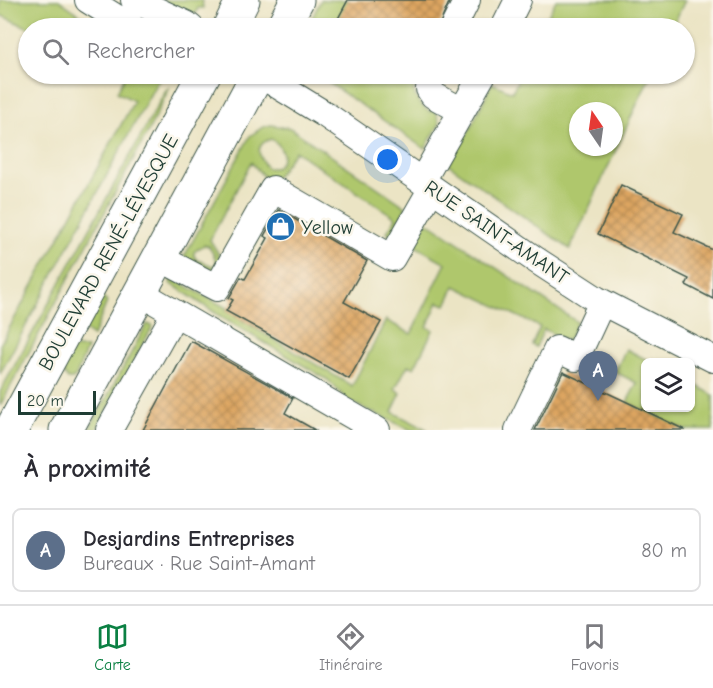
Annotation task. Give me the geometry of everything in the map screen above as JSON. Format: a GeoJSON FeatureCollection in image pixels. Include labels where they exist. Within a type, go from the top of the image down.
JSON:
{"type":"FeatureCollection","features":[{"type":"Feature","properties":{"kind":"main road"},"geometry":{"type":"LineString","coordinates":[[233,18],[243,0]]}},
{"type":"Feature","properties":{"kind":"main road"},"geometry":{"type":"LineString","coordinates":[[287,18],[297,0]]}},
{"type":"Feature","properties":{"kind":"main road","name":"BOULEVARD RENÉ-LÉVESQUE"},"geometry":{"type":"LineString","coordinates":[[11,430],[199,84]]}},
{"type":"Feature","properties":{"kind":"main road"},"geometry":{"type":"LineString","coordinates":[[66,430],[253,84]]}},
{"type":"Feature","properties":{"kind":"street"},"geometry":{"type":"LineString","coordinates":[[88,0],[118,18]]}},
{"type":"Feature","properties":{"kind":"street"},"geometry":{"type":"LineString","coordinates":[[134,0],[173,18]]}},
{"type":"Feature","properties":{"kind":"street"},"geometry":{"type":"LineString","coordinates":[[458,18],[467,0]]}},
{"type":"Feature","properties":{"kind":"street"},"geometry":{"type":"LineString","coordinates":[[509,18],[518,0]]}},
{"type":"Feature","properties":{"kind":"street","name":"RUE SAINT-AMANT"},"geometry":{"type":"LineString","coordinates":[[275,84],[326,115],[536,260],[602,302],[713,359]]}},
{"type":"Feature","properties":{"kind":"street"},"geometry":{"type":"LineString","coordinates":[[430,84],[429,89],[433,95],[462,111]]}},
{"type":"Feature","properties":{"kind":"street"},"geometry":{"type":"LineString","coordinates":[[158,257],[216,288],[273,189],[392,258],[462,111],[477,84]]}},
{"type":"Feature","properties":{"kind":"street"},"geometry":{"type":"LineString","coordinates":[[139,292],[377,430]]}},
{"type":"Feature","properties":{"kind":"street"},"geometry":{"type":"LineString","coordinates":[[518,430],[557,349],[576,358],[602,302]]}},
{"type":"Feature","properties":{"kind":"street"},"geometry":{"type":"LineString","coordinates":[[109,430],[175,313]]}},
{"type":"Feature","properties":{"kind":"green space"},"geometry":{"type":"Polygon","coordinates":[[[0,0],[59,0],[86,18],[18,18],[18,23],[0,15],[0,0]]]}},
{"type":"Feature","properties":{"kind":"green space"},"geometry":{"type":"Polygon","coordinates":[[[160,0],[202,0],[203,8],[198,8],[196,13],[191,14],[160,0]]]}},
{"type":"Feature","properties":{"kind":"green space"},"geometry":{"type":"Polygon","coordinates":[[[321,0],[348,0],[338,18],[312,18],[321,0]]]}},
{"type":"Feature","properties":{"kind":"green space"},"geometry":{"type":"Polygon","coordinates":[[[556,0],[685,0],[677,18],[547,18],[556,0]]]}},
{"type":"Feature","properties":{"kind":"green space"},"geometry":{"type":"Polygon","coordinates":[[[121,84],[156,84],[0,374],[0,345],[134,101],[117,92],[121,84]]]}},
{"type":"Feature","properties":{"kind":"green space"},"geometry":{"type":"Polygon","coordinates":[[[331,84],[414,84],[414,92],[418,101],[430,112],[433,109],[436,112],[440,123],[425,149],[331,84]]]}},
{"type":"Feature","properties":{"kind":"green space"},"geometry":{"type":"Polygon","coordinates":[[[492,84],[512,92],[516,84],[646,84],[623,134],[623,102],[569,102],[569,156],[613,156],[570,249],[448,164],[470,129],[492,84]]]}},
{"type":"Feature","properties":{"kind":"green space"},"geometry":{"type":"Polygon","coordinates":[[[169,88],[149,130],[0,406],[0,392],[169,88]]]}},
{"type":"Feature","properties":{"kind":"green space"},"geometry":{"type":"Polygon","coordinates":[[[271,125],[290,128],[406,207],[391,235],[387,232],[396,218],[295,151],[277,176],[272,179],[264,177],[251,162],[210,240],[223,261],[215,272],[184,257],[250,136],[263,127],[271,125]],[[271,139],[262,144],[259,151],[267,168],[275,168],[281,162],[283,154],[278,144],[271,139]],[[204,245],[194,252],[194,256],[197,260],[213,266],[216,260],[209,246],[204,245]]]}},
{"type":"Feature","properties":{"kind":"green space"},"geometry":{"type":"Polygon","coordinates":[[[426,221],[577,322],[569,339],[564,340],[544,329],[536,347],[532,345],[540,327],[455,286],[446,305],[438,302],[427,327],[433,330],[414,368],[408,365],[395,389],[401,393],[392,412],[428,430],[411,430],[348,401],[328,380],[223,318],[170,283],[172,278],[227,308],[226,311],[352,386],[386,320],[411,334],[446,263],[415,246],[426,221]]]}},
{"type":"Feature","properties":{"kind":"green space"},"geometry":{"type":"Polygon","coordinates":[[[100,295],[107,302],[93,336],[83,329],[100,295]]]}},
{"type":"Feature","properties":{"kind":"green space"},"geometry":{"type":"Polygon","coordinates":[[[147,324],[153,326],[96,430],[89,430],[147,324]]]}},
{"type":"Feature","properties":{"kind":"green space"},"geometry":{"type":"Polygon","coordinates":[[[72,348],[87,348],[76,376],[68,379],[61,370],[72,348]]]}},
{"type":"Feature","properties":{"kind":"green space"},"geometry":{"type":"Polygon","coordinates":[[[626,349],[643,358],[641,358],[641,409],[627,402],[637,383],[615,372],[626,349]]]}},
{"type":"Feature","properties":{"kind":"green space"},"geometry":{"type":"Polygon","coordinates":[[[695,384],[713,395],[713,430],[685,430],[648,412],[695,412],[695,384]]]}},
{"type":"Feature","properties":{"kind":"building"},"geometry":{"type":"Polygon","coordinates":[[[348,0],[450,0],[442,18],[338,18],[348,0]]]}},
{"type":"Feature","properties":{"kind":"building"},"geometry":{"type":"Polygon","coordinates":[[[621,185],[683,214],[674,232],[713,250],[713,299],[686,285],[689,279],[598,234],[621,185]]]}},
{"type":"Feature","properties":{"kind":"building"},"geometry":{"type":"Polygon","coordinates":[[[279,210],[367,261],[344,302],[381,322],[349,379],[226,311],[233,300],[229,298],[241,277],[245,279],[268,238],[264,236],[279,210]]]}},
{"type":"Feature","properties":{"kind":"building"},"geometry":{"type":"Polygon","coordinates":[[[191,341],[293,398],[285,413],[315,430],[143,430],[191,341]]]}},
{"type":"Feature","properties":{"kind":"building"},"geometry":{"type":"Polygon","coordinates":[[[563,372],[641,409],[641,412],[648,412],[685,430],[535,430],[563,372]]]}},
{"type":"Feature","properties":{"kind":"place","name":"Yellow"},"geometry":{"type":"Point","coordinates":[280,227]}},
{"type":"Feature","properties":{"kind":"place","name":"Desjardins Entreprises"},"geometry":{"type":"Point","coordinates":[598,401]}}]}
